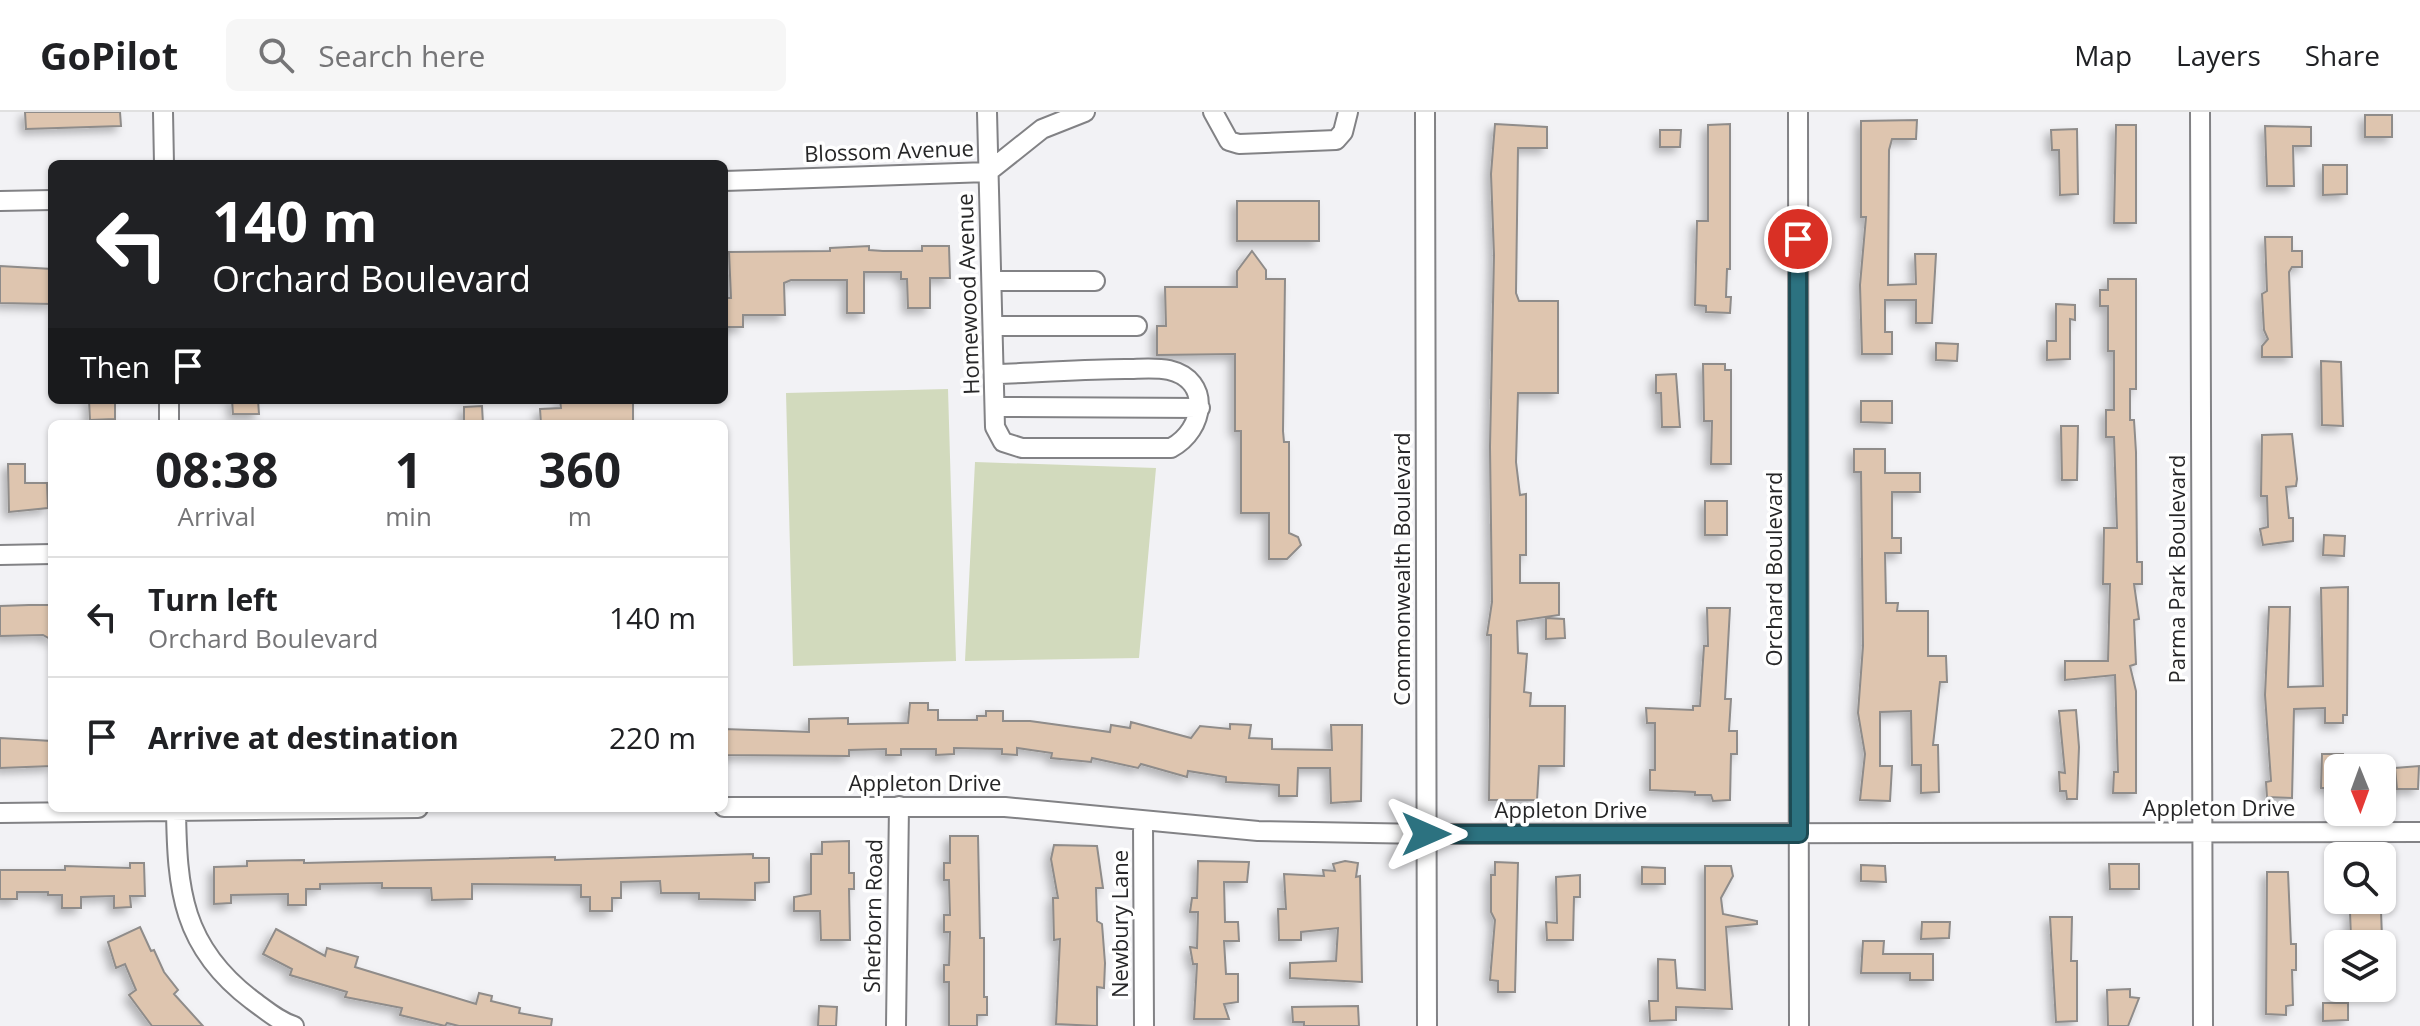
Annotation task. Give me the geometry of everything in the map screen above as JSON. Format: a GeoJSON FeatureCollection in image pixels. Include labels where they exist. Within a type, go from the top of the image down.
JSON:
{"type":"FeatureCollection","features":[{"type":"Feature","properties":{"kind":"street"},"geometry":{"type":"LineString","coordinates":[[163,112],[164,160]]}},
{"type":"Feature","properties":{"kind":"street","name":"Homewood Avenue"},"geometry":{"type":"LineString","coordinates":[[987,112],[995,427],[1003,442],[1022,448],[1171,448],[1191,435],[1200,408]]}},
{"type":"Feature","properties":{"kind":"street","name":"Blossom Avenue"},"geometry":{"type":"LineString","coordinates":[[728,181],[988,172],[1042,129],[1085,112]]}},
{"type":"Feature","properties":{"kind":"street"},"geometry":{"type":"LineString","coordinates":[[1213,112],[1229,141],[1239,144],[1336,140],[1343,132],[1348,112]]}},
{"type":"Feature","properties":{"kind":"street","name":"Commonwealth Boulevard"},"geometry":{"type":"LineString","coordinates":[[1425,112],[1427,1026]]}},
{"type":"Feature","properties":{"kind":"street","name":"Orchard Boulevard"},"geometry":{"type":"LineString","coordinates":[[1798,112],[1799,1026]]}},
{"type":"Feature","properties":{"kind":"street","name":"Parma Park Boulevard"},"geometry":{"type":"LineString","coordinates":[[2200,112],[2203,1026]]}},
{"type":"Feature","properties":{"kind":"street"},"geometry":{"type":"LineString","coordinates":[[0,201],[48,200]]}},
{"type":"Feature","properties":{"kind":"street"},"geometry":{"type":"LineString","coordinates":[[992,281],[1095,281]]}},
{"type":"Feature","properties":{"kind":"street"},"geometry":{"type":"LineString","coordinates":[[994,326],[1137,326]]}},
{"type":"Feature","properties":{"kind":"street"},"geometry":{"type":"LineString","coordinates":[[995,374],[1069,369],[1166,369],[1183,374],[1198,397],[1200,408],[995,407]]}},
{"type":"Feature","properties":{"kind":"street"},"geometry":{"type":"LineString","coordinates":[[0,555],[48,554]]}},
{"type":"Feature","properties":{"kind":"street","name":"Sherborn Road"},"geometry":{"type":"LineString","coordinates":[[896,1026],[899,806]]}},
{"type":"Feature","properties":{"kind":"street","name":"Appleton Drive"},"geometry":{"type":"LineString","coordinates":[[728,807],[1005,807],[1258,831],[1426,834],[2420,832]]}},
{"type":"Feature","properties":{"kind":"street"},"geometry":{"type":"LineString","coordinates":[[0,813],[48,812]]}},
{"type":"Feature","properties":{"kind":"street"},"geometry":{"type":"LineString","coordinates":[[176,812],[177,869],[190,928],[227,981],[282,1022],[294,1026]]}},
{"type":"Feature","properties":{"kind":"street","name":"Newbury Lane"},"geometry":{"type":"LineString","coordinates":[[1143,821],[1144,1026]]}},
{"type":"Feature","properties":{"kind":"green space"},"geometry":{"type":"Polygon","coordinates":[[[948,389],[956,661],[793,666],[786,393],[948,389]]]}},
{"type":"Feature","properties":{"kind":"green space"},"geometry":{"type":"Polygon","coordinates":[[[975,462],[1156,468],[1139,658],[965,661],[975,462]]]}},
{"type":"Feature","properties":{"kind":"building"},"geometry":{"type":"Polygon","coordinates":[[[25,112],[120,112],[121,126],[26,129],[25,112]]]}},
{"type":"Feature","properties":{"kind":"building"},"geometry":{"type":"Polygon","coordinates":[[[2365,115],[2392,115],[2392,137],[2365,137],[2365,115]]]}},
{"type":"Feature","properties":{"kind":"building"},"geometry":{"type":"Polygon","coordinates":[[[1917,120],[1916,139],[1892,139],[1889,150],[1888,285],[1916,284],[1915,254],[1936,254],[1932,323],[1916,323],[1916,300],[1885,300],[1885,332],[1892,332],[1892,354],[1862,354],[1860,285],[1866,217],[1861,217],[1861,121],[1917,120]]]}},
{"type":"Feature","properties":{"kind":"building"},"geometry":{"type":"Polygon","coordinates":[[[1495,124],[1547,127],[1547,148],[1518,148],[1516,293],[1519,301],[1558,301],[1558,393],[1518,393],[1516,462],[1520,495],[1526,494],[1526,555],[1520,555],[1520,583],[1559,583],[1559,615],[1517,621],[1518,653],[1527,654],[1524,692],[1531,693],[1530,706],[1565,706],[1564,766],[1539,766],[1537,800],[1489,800],[1491,635],[1487,635],[1492,602],[1490,447],[1494,255],[1491,174],[1495,124]]]}},
{"type":"Feature","properties":{"kind":"building"},"geometry":{"type":"Polygon","coordinates":[[[1730,124],[1730,269],[1727,269],[1726,297],[1731,297],[1730,313],[1706,312],[1706,306],[1695,305],[1697,221],[1708,221],[1708,125],[1730,124]]]}},
{"type":"Feature","properties":{"kind":"building"},"geometry":{"type":"Polygon","coordinates":[[[2116,125],[2136,125],[2136,223],[2114,223],[2116,125]]]}},
{"type":"Feature","properties":{"kind":"building"},"geometry":{"type":"Polygon","coordinates":[[[2265,126],[2311,127],[2311,146],[2293,146],[2294,186],[2267,186],[2265,126]]]}},
{"type":"Feature","properties":{"kind":"building"},"geometry":{"type":"Polygon","coordinates":[[[2077,129],[2078,194],[2060,195],[2059,150],[2052,150],[2051,130],[2077,129]]]}},
{"type":"Feature","properties":{"kind":"building"},"geometry":{"type":"Polygon","coordinates":[[[1660,130],[1681,130],[1680,147],[1660,147],[1660,130]]]}},
{"type":"Feature","properties":{"kind":"building"},"geometry":{"type":"Polygon","coordinates":[[[2323,165],[2347,165],[2347,194],[2323,195],[2323,165]]]}},
{"type":"Feature","properties":{"kind":"building"},"geometry":{"type":"Polygon","coordinates":[[[1237,201],[1319,201],[1319,241],[1237,241],[1237,201]]]}},
{"type":"Feature","properties":{"kind":"building"},"geometry":{"type":"Polygon","coordinates":[[[2265,237],[2292,237],[2292,251],[2302,251],[2302,267],[2292,267],[2289,272],[2292,357],[2262,357],[2262,346],[2268,339],[2264,330],[2262,294],[2267,291],[2265,237]]]}},
{"type":"Feature","properties":{"kind":"building"},"geometry":{"type":"Polygon","coordinates":[[[869,246],[869,250],[922,251],[922,246],[949,246],[950,278],[930,278],[930,308],[908,308],[907,279],[901,279],[901,272],[864,272],[864,313],[847,313],[847,280],[791,280],[784,283],[785,315],[743,315],[743,327],[728,327],[728,298],[731,298],[729,252],[830,251],[830,248],[869,246]]]}},
{"type":"Feature","properties":{"kind":"building"},"geometry":{"type":"Polygon","coordinates":[[[1252,251],[1266,270],[1266,279],[1285,279],[1283,431],[1284,442],[1289,442],[1289,533],[1298,537],[1301,545],[1287,559],[1269,559],[1269,513],[1241,513],[1241,431],[1235,431],[1235,354],[1157,355],[1157,326],[1166,326],[1165,287],[1237,287],[1237,271],[1252,251]]]}},
{"type":"Feature","properties":{"kind":"building"},"geometry":{"type":"Polygon","coordinates":[[[0,266],[48,269],[48,304],[0,303],[0,266]]]}},
{"type":"Feature","properties":{"kind":"building"},"geometry":{"type":"Polygon","coordinates":[[[2108,279],[2136,279],[2136,389],[2130,389],[2130,420],[2134,420],[2137,562],[2142,562],[2142,584],[2134,584],[2139,619],[2134,620],[2136,664],[2130,666],[2136,691],[2136,793],[2113,793],[2114,772],[2118,772],[2115,675],[2065,680],[2065,661],[2108,661],[2110,584],[2103,584],[2104,528],[2117,528],[2114,437],[2106,437],[2106,410],[2114,410],[2114,351],[2108,351],[2108,306],[2100,306],[2100,290],[2108,290],[2108,279]]]}},
{"type":"Feature","properties":{"kind":"building"},"geometry":{"type":"Polygon","coordinates":[[[2056,304],[2075,305],[2075,320],[2070,319],[2070,359],[2047,360],[2047,341],[2056,341],[2056,304]]]}},
{"type":"Feature","properties":{"kind":"building"},"geometry":{"type":"Polygon","coordinates":[[[1936,343],[1958,344],[1957,361],[1936,360],[1936,343]]]}},
{"type":"Feature","properties":{"kind":"building"},"geometry":{"type":"Polygon","coordinates":[[[2321,361],[2341,362],[2343,426],[2322,425],[2321,361]]]}},
{"type":"Feature","properties":{"kind":"building"},"geometry":{"type":"Polygon","coordinates":[[[1703,364],[1725,364],[1725,370],[1731,370],[1731,464],[1711,464],[1712,421],[1704,421],[1703,364]]]}},
{"type":"Feature","properties":{"kind":"building"},"geometry":{"type":"Polygon","coordinates":[[[1676,374],[1680,427],[1662,427],[1661,393],[1656,393],[1656,375],[1676,374]]]}},
{"type":"Feature","properties":{"kind":"building"},"geometry":{"type":"Polygon","coordinates":[[[1861,401],[1892,401],[1892,423],[1861,422],[1861,401]]]}},
{"type":"Feature","properties":{"kind":"building"},"geometry":{"type":"Polygon","coordinates":[[[89,404],[115,404],[115,419],[90,420],[89,404]]]}},
{"type":"Feature","properties":{"kind":"building"},"geometry":{"type":"Polygon","coordinates":[[[232,404],[258,404],[259,414],[233,414],[232,404]]]}},
{"type":"Feature","properties":{"kind":"building"},"geometry":{"type":"Polygon","coordinates":[[[560,404],[633,404],[633,420],[541,420],[540,409],[561,408],[560,404]]]}},
{"type":"Feature","properties":{"kind":"building"},"geometry":{"type":"Polygon","coordinates":[[[482,406],[483,420],[464,420],[464,407],[482,406]]]}},
{"type":"Feature","properties":{"kind":"building"},"geometry":{"type":"Polygon","coordinates":[[[2061,426],[2078,426],[2077,480],[2062,480],[2061,426]]]}},
{"type":"Feature","properties":{"kind":"building"},"geometry":{"type":"Polygon","coordinates":[[[2292,434],[2297,479],[2296,486],[2286,487],[2289,518],[2293,518],[2293,541],[2263,545],[2260,529],[2268,527],[2267,496],[2261,496],[2262,435],[2292,434]]]}},
{"type":"Feature","properties":{"kind":"building"},"geometry":{"type":"Polygon","coordinates":[[[1854,449],[1885,449],[1885,473],[1920,473],[1920,492],[1892,492],[1892,538],[1901,538],[1901,553],[1885,553],[1886,603],[1898,603],[1897,611],[1928,611],[1928,656],[1946,656],[1947,682],[1940,682],[1933,745],[1938,745],[1939,792],[1921,793],[1921,765],[1912,765],[1911,711],[1880,712],[1880,766],[1892,766],[1890,801],[1860,800],[1865,754],[1858,713],[1863,646],[1861,472],[1854,472],[1854,449]]]}},
{"type":"Feature","properties":{"kind":"building"},"geometry":{"type":"Polygon","coordinates":[[[8,464],[25,464],[25,483],[47,483],[48,508],[9,512],[8,464]]]}},
{"type":"Feature","properties":{"kind":"building"},"geometry":{"type":"Polygon","coordinates":[[[1705,501],[1727,501],[1727,535],[1705,535],[1705,501]]]}},
{"type":"Feature","properties":{"kind":"building"},"geometry":{"type":"Polygon","coordinates":[[[2324,535],[2345,536],[2344,556],[2323,555],[2324,535]]]}},
{"type":"Feature","properties":{"kind":"building"},"geometry":{"type":"Polygon","coordinates":[[[2348,587],[2347,715],[2343,715],[2343,723],[2325,723],[2325,708],[2294,709],[2292,798],[2267,797],[2266,782],[2271,781],[2265,695],[2269,607],[2290,607],[2288,687],[2323,686],[2321,588],[2348,587]]]}},
{"type":"Feature","properties":{"kind":"building"},"geometry":{"type":"Polygon","coordinates":[[[48,605],[48,638],[43,635],[0,636],[0,606],[48,605]]]}},
{"type":"Feature","properties":{"kind":"building"},"geometry":{"type":"Polygon","coordinates":[[[1707,608],[1730,608],[1725,699],[1731,699],[1729,731],[1737,731],[1737,754],[1731,754],[1730,800],[1713,801],[1711,795],[1695,795],[1695,792],[1650,790],[1650,770],[1655,770],[1655,723],[1647,723],[1646,708],[1693,710],[1693,706],[1700,706],[1704,646],[1708,646],[1707,608]]]}},
{"type":"Feature","properties":{"kind":"building"},"geometry":{"type":"Polygon","coordinates":[[[1546,618],[1564,619],[1565,638],[1546,639],[1546,618]]]}},
{"type":"Feature","properties":{"kind":"building"},"geometry":{"type":"Polygon","coordinates":[[[910,703],[928,703],[928,710],[938,710],[938,720],[977,720],[977,716],[986,716],[986,711],[1003,711],[1003,721],[1030,721],[1110,732],[1111,725],[1130,728],[1131,722],[1191,738],[1200,726],[1230,729],[1230,724],[1251,725],[1249,738],[1272,739],[1272,749],[1332,750],[1331,725],[1362,725],[1361,801],[1331,803],[1330,768],[1298,768],[1297,796],[1279,796],[1279,785],[1226,782],[1226,777],[1188,771],[1187,777],[1141,764],[1138,768],[1092,758],[1091,762],[1051,758],[1052,753],[1017,748],[1017,755],[1002,754],[1002,749],[954,748],[954,754],[936,755],[936,749],[901,749],[901,755],[886,755],[886,749],[849,750],[849,756],[728,755],[728,729],[809,732],[809,719],[848,718],[848,724],[908,723],[910,703]]]}},
{"type":"Feature","properties":{"kind":"building"},"geometry":{"type":"Polygon","coordinates":[[[2076,710],[2079,747],[2077,799],[2067,799],[2066,791],[2060,791],[2059,772],[2065,773],[2059,711],[2076,710]]]}},
{"type":"Feature","properties":{"kind":"building"},"geometry":{"type":"Polygon","coordinates":[[[0,738],[48,741],[48,766],[0,768],[0,738]]]}},
{"type":"Feature","properties":{"kind":"building"},"geometry":{"type":"Polygon","coordinates":[[[2322,754],[2324,754],[2324,788],[2321,788],[2322,754]]]}},
{"type":"Feature","properties":{"kind":"building"},"geometry":{"type":"Polygon","coordinates":[[[2419,766],[2418,789],[2397,789],[2396,768],[2419,766]]]}},
{"type":"Feature","properties":{"kind":"building"},"geometry":{"type":"Polygon","coordinates":[[[950,836],[978,836],[980,938],[984,938],[987,1015],[977,1015],[977,1026],[949,1026],[949,982],[944,982],[944,965],[949,965],[950,932],[944,932],[944,915],[950,915],[949,880],[944,880],[944,863],[950,863],[950,836]]]}},
{"type":"Feature","properties":{"kind":"building"},"geometry":{"type":"Polygon","coordinates":[[[849,841],[849,873],[854,873],[854,889],[849,889],[850,940],[821,940],[820,911],[794,911],[794,897],[811,894],[811,854],[822,854],[822,842],[849,841]]]}},
{"type":"Feature","properties":{"kind":"building"},"geometry":{"type":"Polygon","coordinates":[[[1054,845],[1097,846],[1103,888],[1096,888],[1097,921],[1102,924],[1105,963],[1104,988],[1097,987],[1097,1026],[1056,1024],[1060,939],[1054,940],[1053,898],[1058,898],[1051,859],[1054,845]]]}},
{"type":"Feature","properties":{"kind":"building"},"geometry":{"type":"Polygon","coordinates":[[[753,854],[753,858],[769,858],[769,882],[755,883],[755,900],[699,899],[699,893],[661,893],[660,881],[621,882],[621,898],[612,898],[612,911],[590,911],[590,897],[581,897],[581,885],[472,884],[472,899],[432,900],[431,888],[382,888],[382,883],[320,884],[320,889],[306,889],[306,905],[288,905],[288,894],[231,895],[231,903],[214,904],[214,867],[247,866],[247,861],[304,860],[304,863],[555,857],[555,860],[753,854]]]}},
{"type":"Feature","properties":{"kind":"building"},"geometry":{"type":"Polygon","coordinates":[[[1198,861],[1249,862],[1247,882],[1224,882],[1225,922],[1238,922],[1239,941],[1224,941],[1226,974],[1238,974],[1238,1002],[1224,1004],[1229,1019],[1194,1019],[1197,964],[1193,964],[1190,947],[1197,948],[1198,912],[1190,912],[1192,898],[1197,898],[1198,861]]]}},
{"type":"Feature","properties":{"kind":"building"},"geometry":{"type":"Polygon","coordinates":[[[1345,861],[1358,863],[1356,877],[1360,876],[1362,982],[1290,978],[1290,963],[1336,961],[1338,928],[1301,932],[1301,940],[1279,940],[1278,909],[1286,909],[1284,874],[1324,876],[1323,870],[1335,871],[1333,864],[1345,861]]]}},
{"type":"Feature","properties":{"kind":"building"},"geometry":{"type":"Polygon","coordinates":[[[1495,862],[1518,863],[1515,992],[1498,992],[1498,981],[1490,980],[1495,920],[1491,912],[1491,875],[1495,875],[1495,862]]]}},
{"type":"Feature","properties":{"kind":"building"},"geometry":{"type":"Polygon","coordinates":[[[130,863],[144,863],[145,896],[130,896],[131,907],[114,908],[114,896],[81,897],[81,908],[62,908],[62,895],[48,895],[48,892],[17,892],[17,899],[0,899],[0,870],[65,870],[65,866],[130,868],[130,863]]]}},
{"type":"Feature","properties":{"kind":"building"},"geometry":{"type":"Polygon","coordinates":[[[2109,864],[2139,864],[2139,889],[2110,889],[2109,864]]]}},
{"type":"Feature","properties":{"kind":"building"},"geometry":{"type":"Polygon","coordinates":[[[1861,865],[1885,866],[1886,882],[1861,881],[1861,865]]]}},
{"type":"Feature","properties":{"kind":"building"},"geometry":{"type":"Polygon","coordinates":[[[1705,866],[1731,866],[1733,876],[1721,898],[1723,914],[1757,921],[1757,924],[1726,927],[1732,1009],[1676,1007],[1676,1020],[1650,1021],[1649,1001],[1658,1001],[1658,959],[1675,960],[1677,988],[1705,990],[1705,866]]]}},
{"type":"Feature","properties":{"kind":"building"},"geometry":{"type":"Polygon","coordinates":[[[1642,867],[1665,868],[1665,884],[1642,884],[1642,867]]]}},
{"type":"Feature","properties":{"kind":"building"},"geometry":{"type":"Polygon","coordinates":[[[2267,872],[2288,872],[2291,944],[2296,944],[2296,970],[2292,970],[2293,1005],[2286,1006],[2286,1015],[2266,1014],[2267,872]]]}},
{"type":"Feature","properties":{"kind":"building"},"geometry":{"type":"Polygon","coordinates":[[[1580,875],[1580,897],[1574,897],[1573,940],[1547,940],[1546,922],[1557,923],[1556,877],[1580,875]]]}},
{"type":"Feature","properties":{"kind":"building"},"geometry":{"type":"Polygon","coordinates":[[[2350,914],[2381,914],[2382,930],[2351,930],[2350,914]]]}},
{"type":"Feature","properties":{"kind":"building"},"geometry":{"type":"Polygon","coordinates":[[[2050,917],[2072,917],[2071,961],[2077,961],[2077,1021],[2056,1022],[2050,917]]]}},
{"type":"Feature","properties":{"kind":"building"},"geometry":{"type":"Polygon","coordinates":[[[1922,922],[1950,922],[1949,938],[1921,939],[1922,922]]]}},
{"type":"Feature","properties":{"kind":"building"},"geometry":{"type":"Polygon","coordinates":[[[140,927],[151,951],[154,950],[164,972],[178,990],[174,994],[203,1026],[152,1026],[129,995],[136,990],[125,964],[116,968],[108,942],[140,927]]]}},
{"type":"Feature","properties":{"kind":"building"},"geometry":{"type":"Polygon","coordinates":[[[276,929],[325,956],[327,948],[358,957],[355,967],[476,1004],[479,993],[492,996],[491,1001],[520,1008],[519,1013],[552,1019],[551,1026],[459,1026],[447,1023],[445,1026],[400,1015],[402,1008],[345,997],[347,992],[290,975],[292,969],[263,954],[276,929]]]}},
{"type":"Feature","properties":{"kind":"building"},"geometry":{"type":"Polygon","coordinates":[[[1863,941],[1884,941],[1883,954],[1933,954],[1933,980],[1910,980],[1910,973],[1861,973],[1863,941]]]}},
{"type":"Feature","properties":{"kind":"building"},"geometry":{"type":"Polygon","coordinates":[[[2130,989],[2130,997],[2139,998],[2128,1026],[2108,1026],[2107,990],[2130,989]]]}},
{"type":"Feature","properties":{"kind":"building"},"geometry":{"type":"Polygon","coordinates":[[[2323,1003],[2348,1003],[2348,1020],[2323,1021],[2323,1003]]]}},
{"type":"Feature","properties":{"kind":"building"},"geometry":{"type":"Polygon","coordinates":[[[819,1006],[837,1007],[836,1026],[818,1026],[819,1006]]]}},
{"type":"Feature","properties":{"kind":"building"},"geometry":{"type":"Polygon","coordinates":[[[1358,1006],[1359,1026],[1304,1026],[1304,1022],[1293,1022],[1292,1007],[1358,1006]]]}},
{"type":"Feature","properties":{"kind":"route"},"geometry":{"type":"LineString","coordinates":[[1426,834],[1799,834],[1798,239]]}}]}
